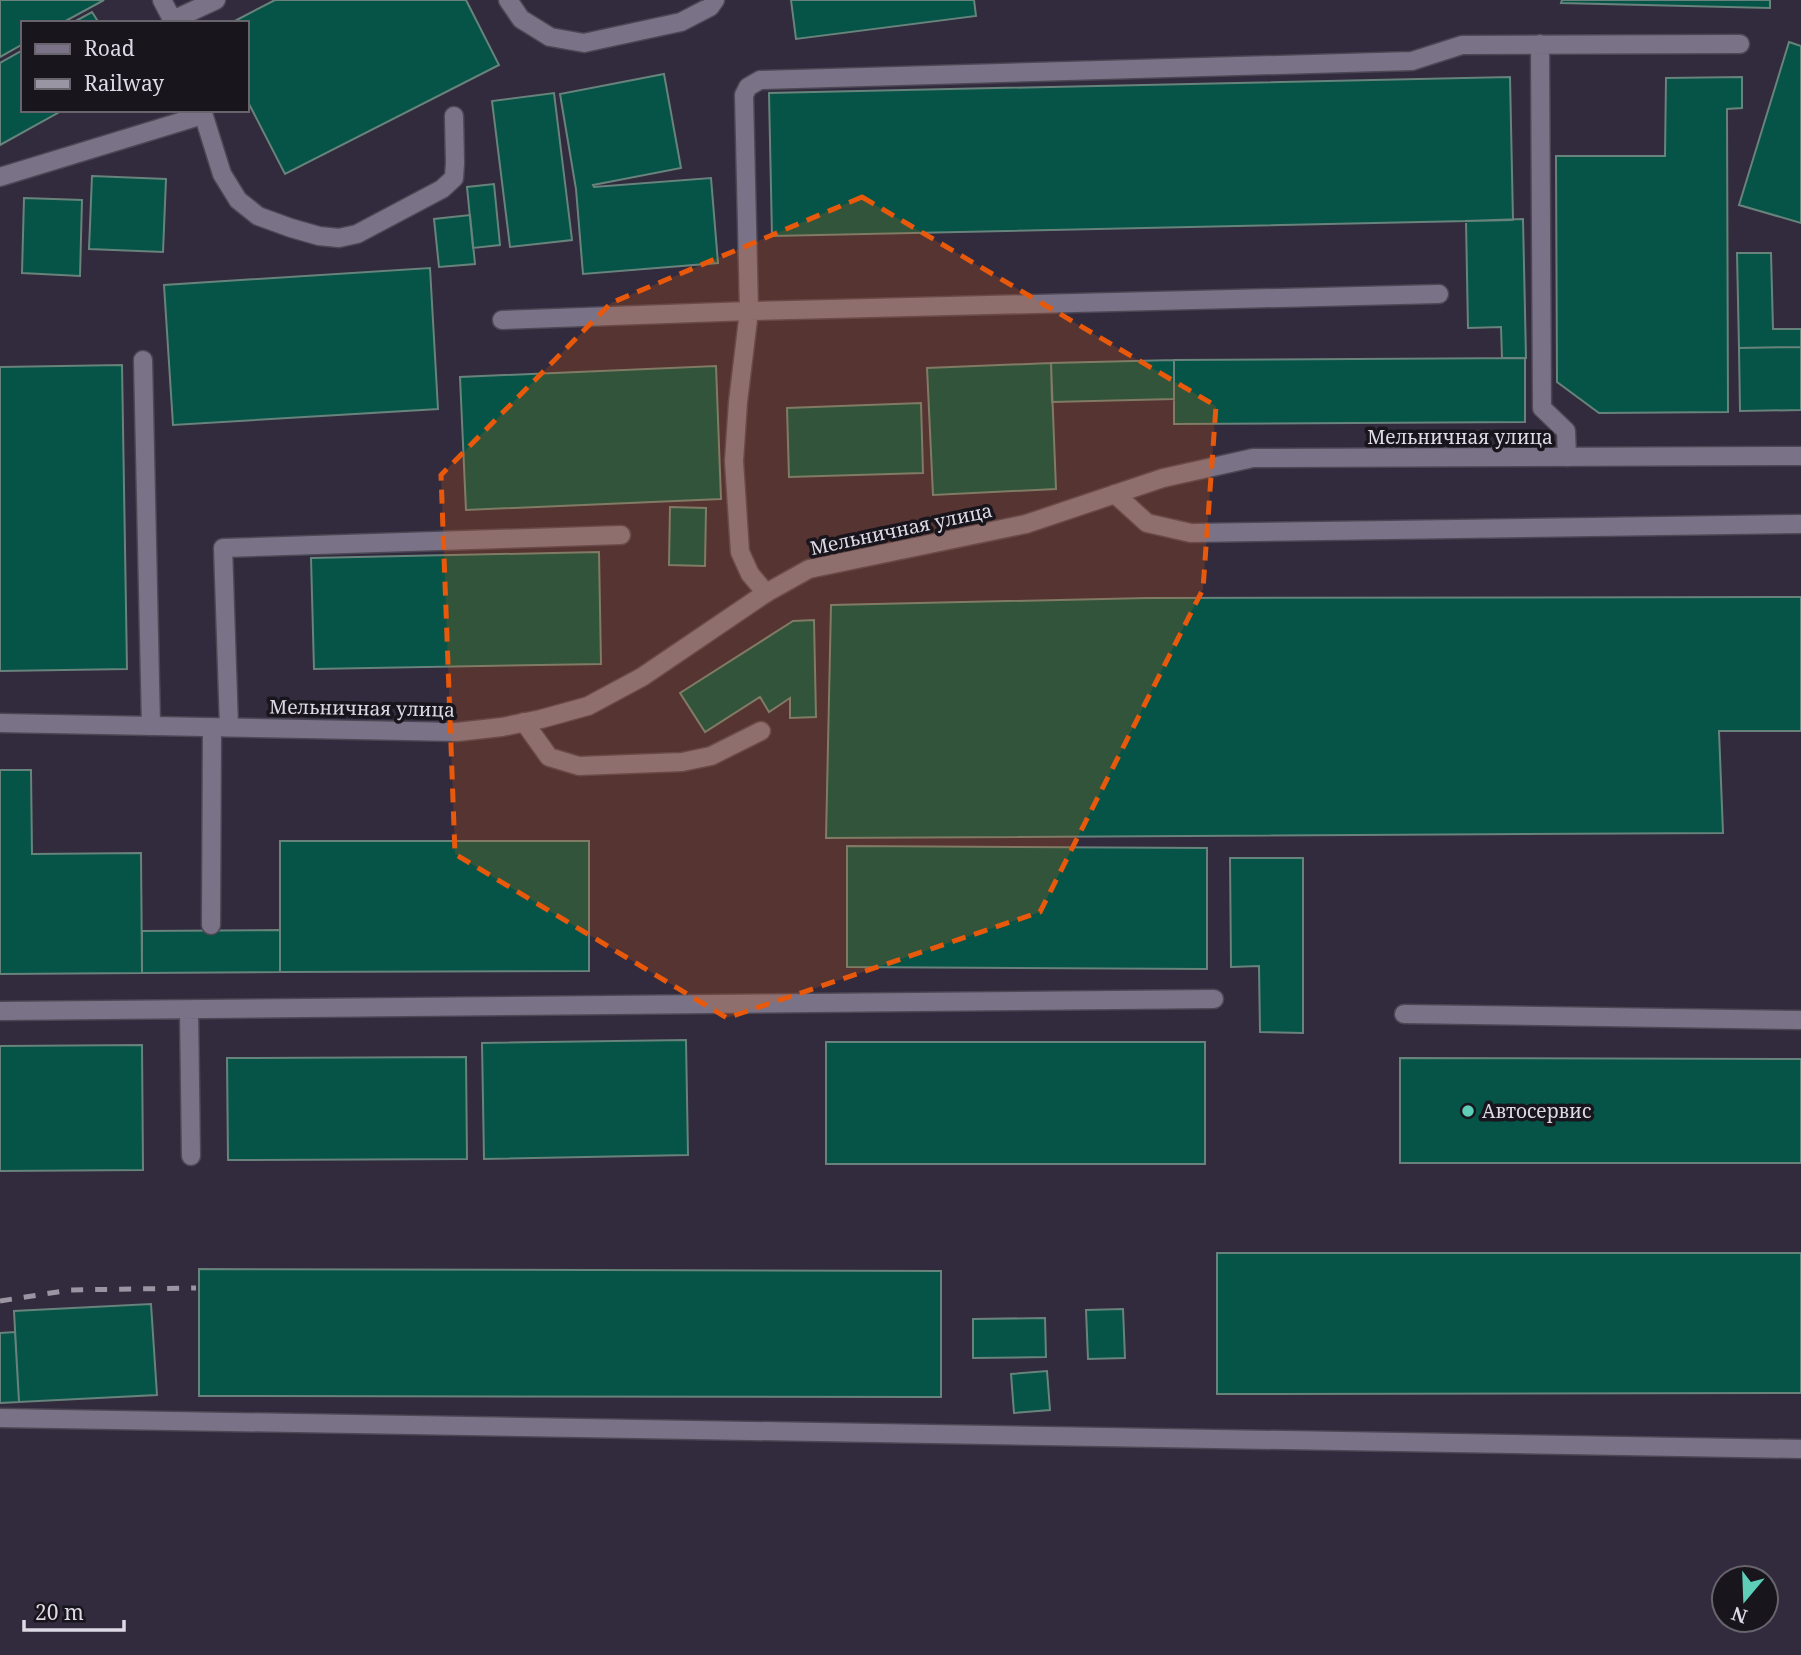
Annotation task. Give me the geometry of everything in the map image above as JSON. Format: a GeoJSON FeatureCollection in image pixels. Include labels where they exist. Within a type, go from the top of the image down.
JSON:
{"type":"FeatureCollection","features":[{"type":"Feature","properties":{"kind":"street"},"geometry":{"type":"LineString","coordinates":[[162,0],[174,21],[216,0]]}},
{"type":"Feature","properties":{"kind":"street"},"geometry":{"type":"LineString","coordinates":[[508,0],[522,19],[550,37],[584,43],[681,22],[710,7],[715,0]]}},
{"type":"Feature","properties":{"kind":"street"},"geometry":{"type":"LineString","coordinates":[[1540,44],[1542,408],[1566,432],[1567,457]]}},
{"type":"Feature","properties":{"kind":"street"},"geometry":{"type":"LineString","coordinates":[[766,593],[750,574],[740,552],[734,461],[738,402],[750,311],[744,95],[748,87],[760,80],[1412,61],[1462,45],[1740,44]]}},
{"type":"Feature","properties":{"kind":"street"},"geometry":{"type":"LineString","coordinates":[[0,177],[202,113],[222,174],[238,200],[258,216],[319,236],[339,238],[369,228],[442,189],[454,178],[454,116]]}},
{"type":"Feature","properties":{"kind":"street"},"geometry":{"type":"LineString","coordinates":[[502,320],[1439,293]]}},
{"type":"Feature","properties":{"kind":"street"},"geometry":{"type":"LineString","coordinates":[[143,360],[150,726]]}},
{"type":"Feature","properties":{"kind":"street","name":"Мельничная улица"},"geometry":{"type":"LineString","coordinates":[[0,723],[457,732],[502,727],[588,706],[642,677],[766,593],[809,569],[1026,524],[1163,478],[1253,458],[1801,456]]}},
{"type":"Feature","properties":{"kind":"street"},"geometry":{"type":"LineString","coordinates":[[1115,494],[1147,523],[1191,533],[1801,524]]}},
{"type":"Feature","properties":{"kind":"street"},"geometry":{"type":"LineString","coordinates":[[211,925],[220,727],[223,548],[621,535]]}},
{"type":"Feature","properties":{"kind":"street"},"geometry":{"type":"LineString","coordinates":[[524,722],[549,757],[579,766],[682,762],[711,757],[761,731]]}},
{"type":"Feature","properties":{"kind":"street"},"geometry":{"type":"LineString","coordinates":[[0,1011],[1214,999]]}},
{"type":"Feature","properties":{"kind":"street"},"geometry":{"type":"LineString","coordinates":[[190,1010],[191,1156]]}},
{"type":"Feature","properties":{"kind":"street"},"geometry":{"type":"LineString","coordinates":[[1404,1014],[1801,1020]]}},
{"type":"Feature","properties":{"kind":"street"},"geometry":{"type":"LineString","coordinates":[[0,1418],[1801,1449]]}},
{"type":"Feature","properties":{"kind":"highlighted area"},"geometry":{"type":"Polygon","coordinates":[[[862,197],[1216,406],[1203,589],[1040,912],[727,1018],[455,854],[441,475],[611,303],[862,197]]]}},
{"type":"Feature","properties":{"kind":"building"},"geometry":{"type":"Polygon","coordinates":[[[0,0],[104,0],[66,21],[21,21],[21,45],[0,57],[0,0]]]}},
{"type":"Feature","properties":{"kind":"building"},"geometry":{"type":"Polygon","coordinates":[[[275,0],[466,0],[499,65],[285,174],[248,102],[248,21],[235,21],[275,0]]]}},
{"type":"Feature","properties":{"kind":"building"},"geometry":{"type":"Polygon","coordinates":[[[791,0],[974,0],[976,16],[796,39],[791,0]]]}},
{"type":"Feature","properties":{"kind":"building"},"geometry":{"type":"Polygon","coordinates":[[[1562,0],[1770,0],[1770,8],[1561,3],[1562,0]]]}},
{"type":"Feature","properties":{"kind":"building"},"geometry":{"type":"Polygon","coordinates":[[[92,12],[98,21],[76,21],[92,12]]]}},
{"type":"Feature","properties":{"kind":"building"},"geometry":{"type":"Polygon","coordinates":[[[1789,42],[1801,46],[1801,223],[1739,205],[1789,42]]]}},
{"type":"Feature","properties":{"kind":"building"},"geometry":{"type":"Polygon","coordinates":[[[21,51],[21,112],[59,112],[0,145],[0,63],[21,51]]]}},
{"type":"Feature","properties":{"kind":"building"},"geometry":{"type":"Polygon","coordinates":[[[664,74],[681,168],[593,185],[711,178],[718,263],[583,274],[576,189],[560,94],[664,74]]]}},
{"type":"Feature","properties":{"kind":"building"},"geometry":{"type":"Polygon","coordinates":[[[1510,77],[1513,220],[772,236],[769,93],[1510,77]]]}},
{"type":"Feature","properties":{"kind":"building"},"geometry":{"type":"Polygon","coordinates":[[[1742,77],[1742,108],[1727,109],[1728,412],[1599,413],[1557,382],[1556,156],[1665,156],[1666,78],[1742,77]]]}},
{"type":"Feature","properties":{"kind":"building"},"geometry":{"type":"Polygon","coordinates":[[[554,93],[572,240],[510,247],[492,101],[554,93]]]}},
{"type":"Feature","properties":{"kind":"building"},"geometry":{"type":"Polygon","coordinates":[[[92,176],[166,179],[163,252],[89,249],[92,176]]]}},
{"type":"Feature","properties":{"kind":"building"},"geometry":{"type":"Polygon","coordinates":[[[494,184],[500,245],[473,248],[467,187],[494,184]]]}},
{"type":"Feature","properties":{"kind":"building"},"geometry":{"type":"Polygon","coordinates":[[[24,198],[82,200],[80,276],[22,273],[24,198]]]}},
{"type":"Feature","properties":{"kind":"building"},"geometry":{"type":"Polygon","coordinates":[[[470,215],[475,264],[439,267],[434,219],[470,215]]]}},
{"type":"Feature","properties":{"kind":"building"},"geometry":{"type":"Polygon","coordinates":[[[1523,219],[1526,358],[1502,358],[1501,327],[1468,328],[1466,221],[1523,219]]]}},
{"type":"Feature","properties":{"kind":"building"},"geometry":{"type":"Polygon","coordinates":[[[1737,253],[1771,253],[1773,329],[1801,329],[1801,347],[1739,348],[1737,253]]]}},
{"type":"Feature","properties":{"kind":"building"},"geometry":{"type":"Polygon","coordinates":[[[430,268],[438,409],[173,425],[164,285],[430,268]]]}},
{"type":"Feature","properties":{"kind":"building"},"geometry":{"type":"Polygon","coordinates":[[[1801,347],[1801,410],[1740,411],[1739,348],[1801,347]]]}},
{"type":"Feature","properties":{"kind":"building"},"geometry":{"type":"Polygon","coordinates":[[[1525,358],[1525,422],[1174,424],[1174,360],[1525,358]]]}},
{"type":"Feature","properties":{"kind":"building"},"geometry":{"type":"Polygon","coordinates":[[[1174,360],[1174,399],[1052,402],[1051,363],[1174,360]]]}},
{"type":"Feature","properties":{"kind":"building"},"geometry":{"type":"Polygon","coordinates":[[[1051,363],[1056,489],[933,495],[927,368],[1051,363]]]}},
{"type":"Feature","properties":{"kind":"building"},"geometry":{"type":"Polygon","coordinates":[[[122,365],[127,669],[0,671],[0,367],[122,365]]]}},
{"type":"Feature","properties":{"kind":"building"},"geometry":{"type":"Polygon","coordinates":[[[716,366],[721,499],[466,510],[460,377],[716,366]]]}},
{"type":"Feature","properties":{"kind":"building"},"geometry":{"type":"Polygon","coordinates":[[[921,403],[923,473],[789,477],[787,408],[921,403]]]}},
{"type":"Feature","properties":{"kind":"building"},"geometry":{"type":"Polygon","coordinates":[[[670,507],[706,508],[705,566],[669,565],[670,507]]]}},
{"type":"Feature","properties":{"kind":"building"},"geometry":{"type":"Polygon","coordinates":[[[599,552],[601,664],[314,669],[311,558],[599,552]]]}},
{"type":"Feature","properties":{"kind":"building"},"geometry":{"type":"Polygon","coordinates":[[[1801,597],[1801,731],[1719,731],[1723,833],[826,838],[831,605],[1147,598],[1801,597]]]}},
{"type":"Feature","properties":{"kind":"building"},"geometry":{"type":"Polygon","coordinates":[[[814,620],[816,717],[790,718],[790,698],[769,712],[760,697],[705,732],[680,693],[793,621],[814,620]]]}},
{"type":"Feature","properties":{"kind":"building"},"geometry":{"type":"Polygon","coordinates":[[[0,770],[31,770],[32,854],[141,853],[142,973],[0,974],[0,770]]]}},
{"type":"Feature","properties":{"kind":"building"},"geometry":{"type":"Polygon","coordinates":[[[280,841],[589,841],[589,971],[280,972],[280,841]]]}},
{"type":"Feature","properties":{"kind":"building"},"geometry":{"type":"Polygon","coordinates":[[[847,846],[1207,848],[1207,969],[847,967],[847,846]]]}},
{"type":"Feature","properties":{"kind":"building"},"geometry":{"type":"Polygon","coordinates":[[[1230,858],[1303,858],[1303,1033],[1260,1032],[1259,966],[1231,967],[1230,858]]]}},
{"type":"Feature","properties":{"kind":"building"},"geometry":{"type":"Polygon","coordinates":[[[280,930],[280,972],[142,973],[142,931],[280,930]]]}},
{"type":"Feature","properties":{"kind":"building"},"geometry":{"type":"Polygon","coordinates":[[[686,1040],[688,1155],[484,1159],[482,1043],[686,1040]]]}},
{"type":"Feature","properties":{"kind":"building"},"geometry":{"type":"Polygon","coordinates":[[[826,1042],[1205,1042],[1205,1164],[826,1164],[826,1042]]]}},
{"type":"Feature","properties":{"kind":"building"},"geometry":{"type":"Polygon","coordinates":[[[142,1045],[143,1170],[0,1171],[0,1046],[142,1045]]]}},
{"type":"Feature","properties":{"kind":"building"},"geometry":{"type":"Polygon","coordinates":[[[466,1057],[467,1159],[228,1160],[227,1058],[466,1057]]]}},
{"type":"Feature","properties":{"kind":"building"},"geometry":{"type":"Polygon","coordinates":[[[1400,1058],[1801,1059],[1801,1163],[1400,1163],[1400,1058]]]}},
{"type":"Feature","properties":{"kind":"building"},"geometry":{"type":"Polygon","coordinates":[[[1217,1253],[1801,1253],[1801,1393],[1217,1394],[1217,1253]]]}},
{"type":"Feature","properties":{"kind":"building"},"geometry":{"type":"Polygon","coordinates":[[[199,1269],[941,1271],[941,1397],[199,1396],[199,1269]]]}},
{"type":"Feature","properties":{"kind":"building"},"geometry":{"type":"Polygon","coordinates":[[[151,1304],[157,1395],[19,1402],[14,1311],[151,1304]]]}},
{"type":"Feature","properties":{"kind":"building"},"geometry":{"type":"Polygon","coordinates":[[[1123,1309],[1125,1358],[1088,1359],[1086,1310],[1123,1309]]]}},
{"type":"Feature","properties":{"kind":"building"},"geometry":{"type":"Polygon","coordinates":[[[1045,1318],[1046,1357],[973,1358],[973,1319],[1045,1318]]]}},
{"type":"Feature","properties":{"kind":"building"},"geometry":{"type":"Polygon","coordinates":[[[15,1332],[19,1402],[0,1403],[0,1333],[15,1332]]]}},
{"type":"Feature","properties":{"kind":"building"},"geometry":{"type":"Polygon","coordinates":[[[1047,1371],[1050,1410],[1014,1413],[1011,1374],[1047,1371]]]}},
{"type":"Feature","properties":{"kind":"railway"},"geometry":{"type":"LineString","coordinates":[[0,1301],[70,1290],[196,1288]]}},
{"type":"Feature","properties":{"kind":"place","name":"Автосервис"},"geometry":{"type":"Point","coordinates":[1468,1111]}}]}
